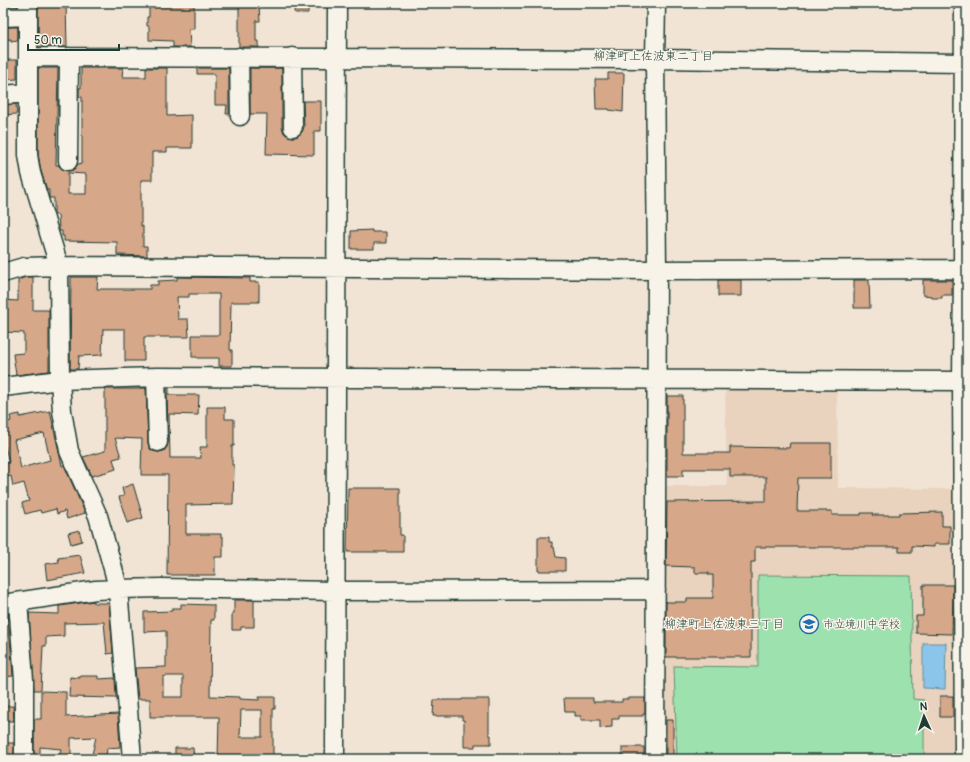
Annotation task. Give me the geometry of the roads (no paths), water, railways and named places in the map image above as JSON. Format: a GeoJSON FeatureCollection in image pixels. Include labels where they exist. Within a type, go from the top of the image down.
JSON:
{"type":"FeatureCollection","features":[{"type":"Feature","properties":{"kind":"street"},"geometry":{"type":"LineString","coordinates":[[334,759],[338,57],[337,3]]}},
{"type":"Feature","properties":{"kind":"street"},"geometry":{"type":"LineString","coordinates":[[655,759],[657,270],[655,59],[656,3]]}},
{"type":"Feature","properties":{"kind":"street"},"geometry":{"type":"LineString","coordinates":[[964,3],[965,269],[962,381],[964,759]]}},
{"type":"Feature","properties":{"kind":"street"},"geometry":{"type":"LineString","coordinates":[[3,17],[28,9],[28,155],[31,173],[59,266],[60,380],[62,411],[69,451],[98,516],[118,589],[132,759]]}},
{"type":"Feature","properties":{"kind":"street"},"geometry":{"type":"LineString","coordinates":[[29,57],[338,57],[964,62]]}},
{"type":"Feature","properties":{"kind":"street"},"geometry":{"type":"LineString","coordinates":[[68,161],[69,57]]}},
{"type":"Feature","properties":{"kind":"street"},"geometry":{"type":"LineString","coordinates":[[239,57],[240,116]]}},
{"type":"Feature","properties":{"kind":"street"},"geometry":{"type":"LineString","coordinates":[[292,57],[294,127]]}},
{"type":"Feature","properties":{"kind":"street"},"geometry":{"type":"LineString","coordinates":[[3,95],[28,93]]}},
{"type":"Feature","properties":{"kind":"street"},"geometry":{"type":"LineString","coordinates":[[3,273],[24,267],[59,266],[657,270],[965,269]]}},
{"type":"Feature","properties":{"kind":"street"},"geometry":{"type":"LineString","coordinates":[[3,387],[60,380],[156,377],[962,381]]}},
{"type":"Feature","properties":{"kind":"street"},"geometry":{"type":"LineString","coordinates":[[156,377],[158,442]]}},
{"type":"Feature","properties":{"kind":"street"},"geometry":{"type":"LineString","coordinates":[[24,759],[24,680],[10,603],[96,590],[161,588],[335,591],[656,590]]}},
{"type":"Feature","properties":{"kind":"water"},"geometry":{"type":"Polygon","coordinates":[[[923,643],[946,643],[945,689],[923,688],[923,643]]]}},
{"type":"Feature","properties":{"kind":"place","name":"市立境川中学校"},"geometry":{"type":"Point","coordinates":[809,624]}},
{"type":"Feature","properties":{"kind":"district","name":"柳津町上佐波東二丁目"},"geometry":{"type":"Point","coordinates":[653,56]}},
{"type":"Feature","properties":{"kind":"district","name":"柳津町上佐波東三丁目"},"geometry":{"type":"Point","coordinates":[724,624]}}]}
